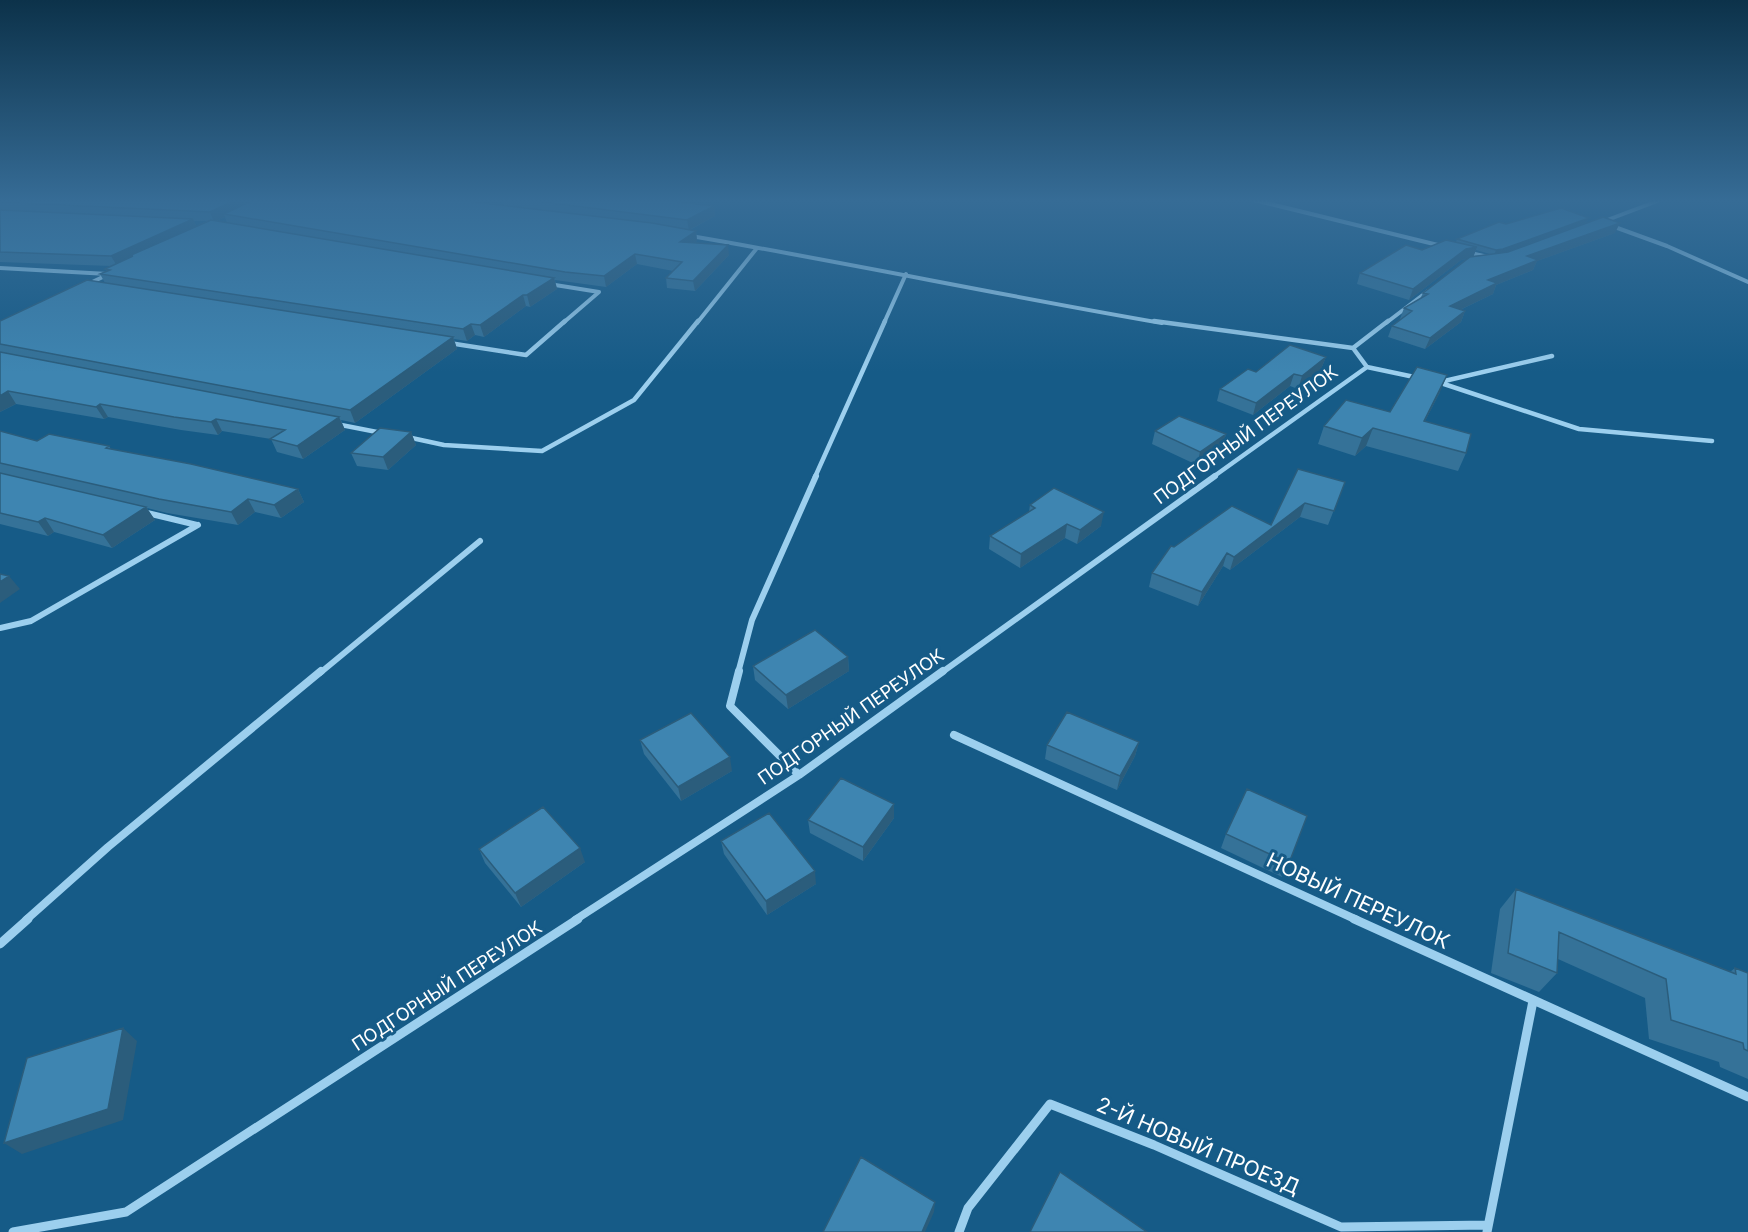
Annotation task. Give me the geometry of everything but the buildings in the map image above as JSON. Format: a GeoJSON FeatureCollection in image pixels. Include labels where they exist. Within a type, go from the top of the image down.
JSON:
{"type":"FeatureCollection","features":[{"type":"Feature","properties":{"kind":"street"},"geometry":{"type":"LineString","coordinates":[[397,436],[444,445],[542,451],[633,400],[749,257]]}},
{"type":"Feature","properties":{"kind":"street"},"geometry":{"type":"LineString","coordinates":[[811,257],[906,274],[1001,295],[1206,330],[1353,348]]}},
{"type":"Feature","properties":{"kind":"street"},"geometry":{"type":"LineString","coordinates":[[1474,261],[1495,259],[1489,257]]}},
{"type":"Feature","properties":{"kind":"street"},"geometry":{"type":"LineString","coordinates":[[1693,257],[1748,282]]}},
{"type":"Feature","properties":{"kind":"street"},"geometry":{"type":"LineString","coordinates":[[0,268],[109,274]]}},
{"type":"Feature","properties":{"kind":"street"},"geometry":{"type":"LineString","coordinates":[[95,287],[84,286],[119,269]]}},
{"type":"Feature","properties":{"kind":"street"},"geometry":{"type":"LineString","coordinates":[[799,775],[730,706],[752,620],[906,274]]}},
{"type":"Feature","properties":{"kind":"street"},"geometry":{"type":"LineString","coordinates":[[445,342],[526,355],[598,292],[542,283]]}},
{"type":"Feature","properties":{"kind":"street","name":"ПОДГОРНЫЙ ПЕРЕУЛОК"},"geometry":{"type":"LineString","coordinates":[[13,1232],[126,1212],[799,775],[1367,367],[1353,348],[1436,284]]}},
{"type":"Feature","properties":{"kind":"street"},"geometry":{"type":"LineString","coordinates":[[1439,382],[1552,356]]}},
{"type":"Feature","properties":{"kind":"street"},"geometry":{"type":"LineString","coordinates":[[1367,367],[1439,382],[1579,429],[1712,441]]}},
{"type":"Feature","properties":{"kind":"street"},"geometry":{"type":"LineString","coordinates":[[327,422],[386,433]]}},
{"type":"Feature","properties":{"kind":"street"},"geometry":{"type":"LineString","coordinates":[[0,628],[31,621],[198,525],[140,512]]}},
{"type":"Feature","properties":{"kind":"street"},"geometry":{"type":"LineString","coordinates":[[0,944],[108,847],[480,541]]}},
{"type":"Feature","properties":{"kind":"street","name":"НОВЫЙ ПЕРЕУЛОК"},"geometry":{"type":"LineString","coordinates":[[954,735],[1533,1001],[1748,1097]]}},
{"type":"Feature","properties":{"kind":"street"},"geometry":{"type":"LineString","coordinates":[[1487,1229],[1533,1001]]}},
{"type":"Feature","properties":{"kind":"street","name":"2-Й НОВЫЙ ПРОЕЗД"},"geometry":{"type":"LineString","coordinates":[[959,1232],[968,1208],[1050,1104],[1154,1145],[1341,1227],[1487,1229]]}}]}
